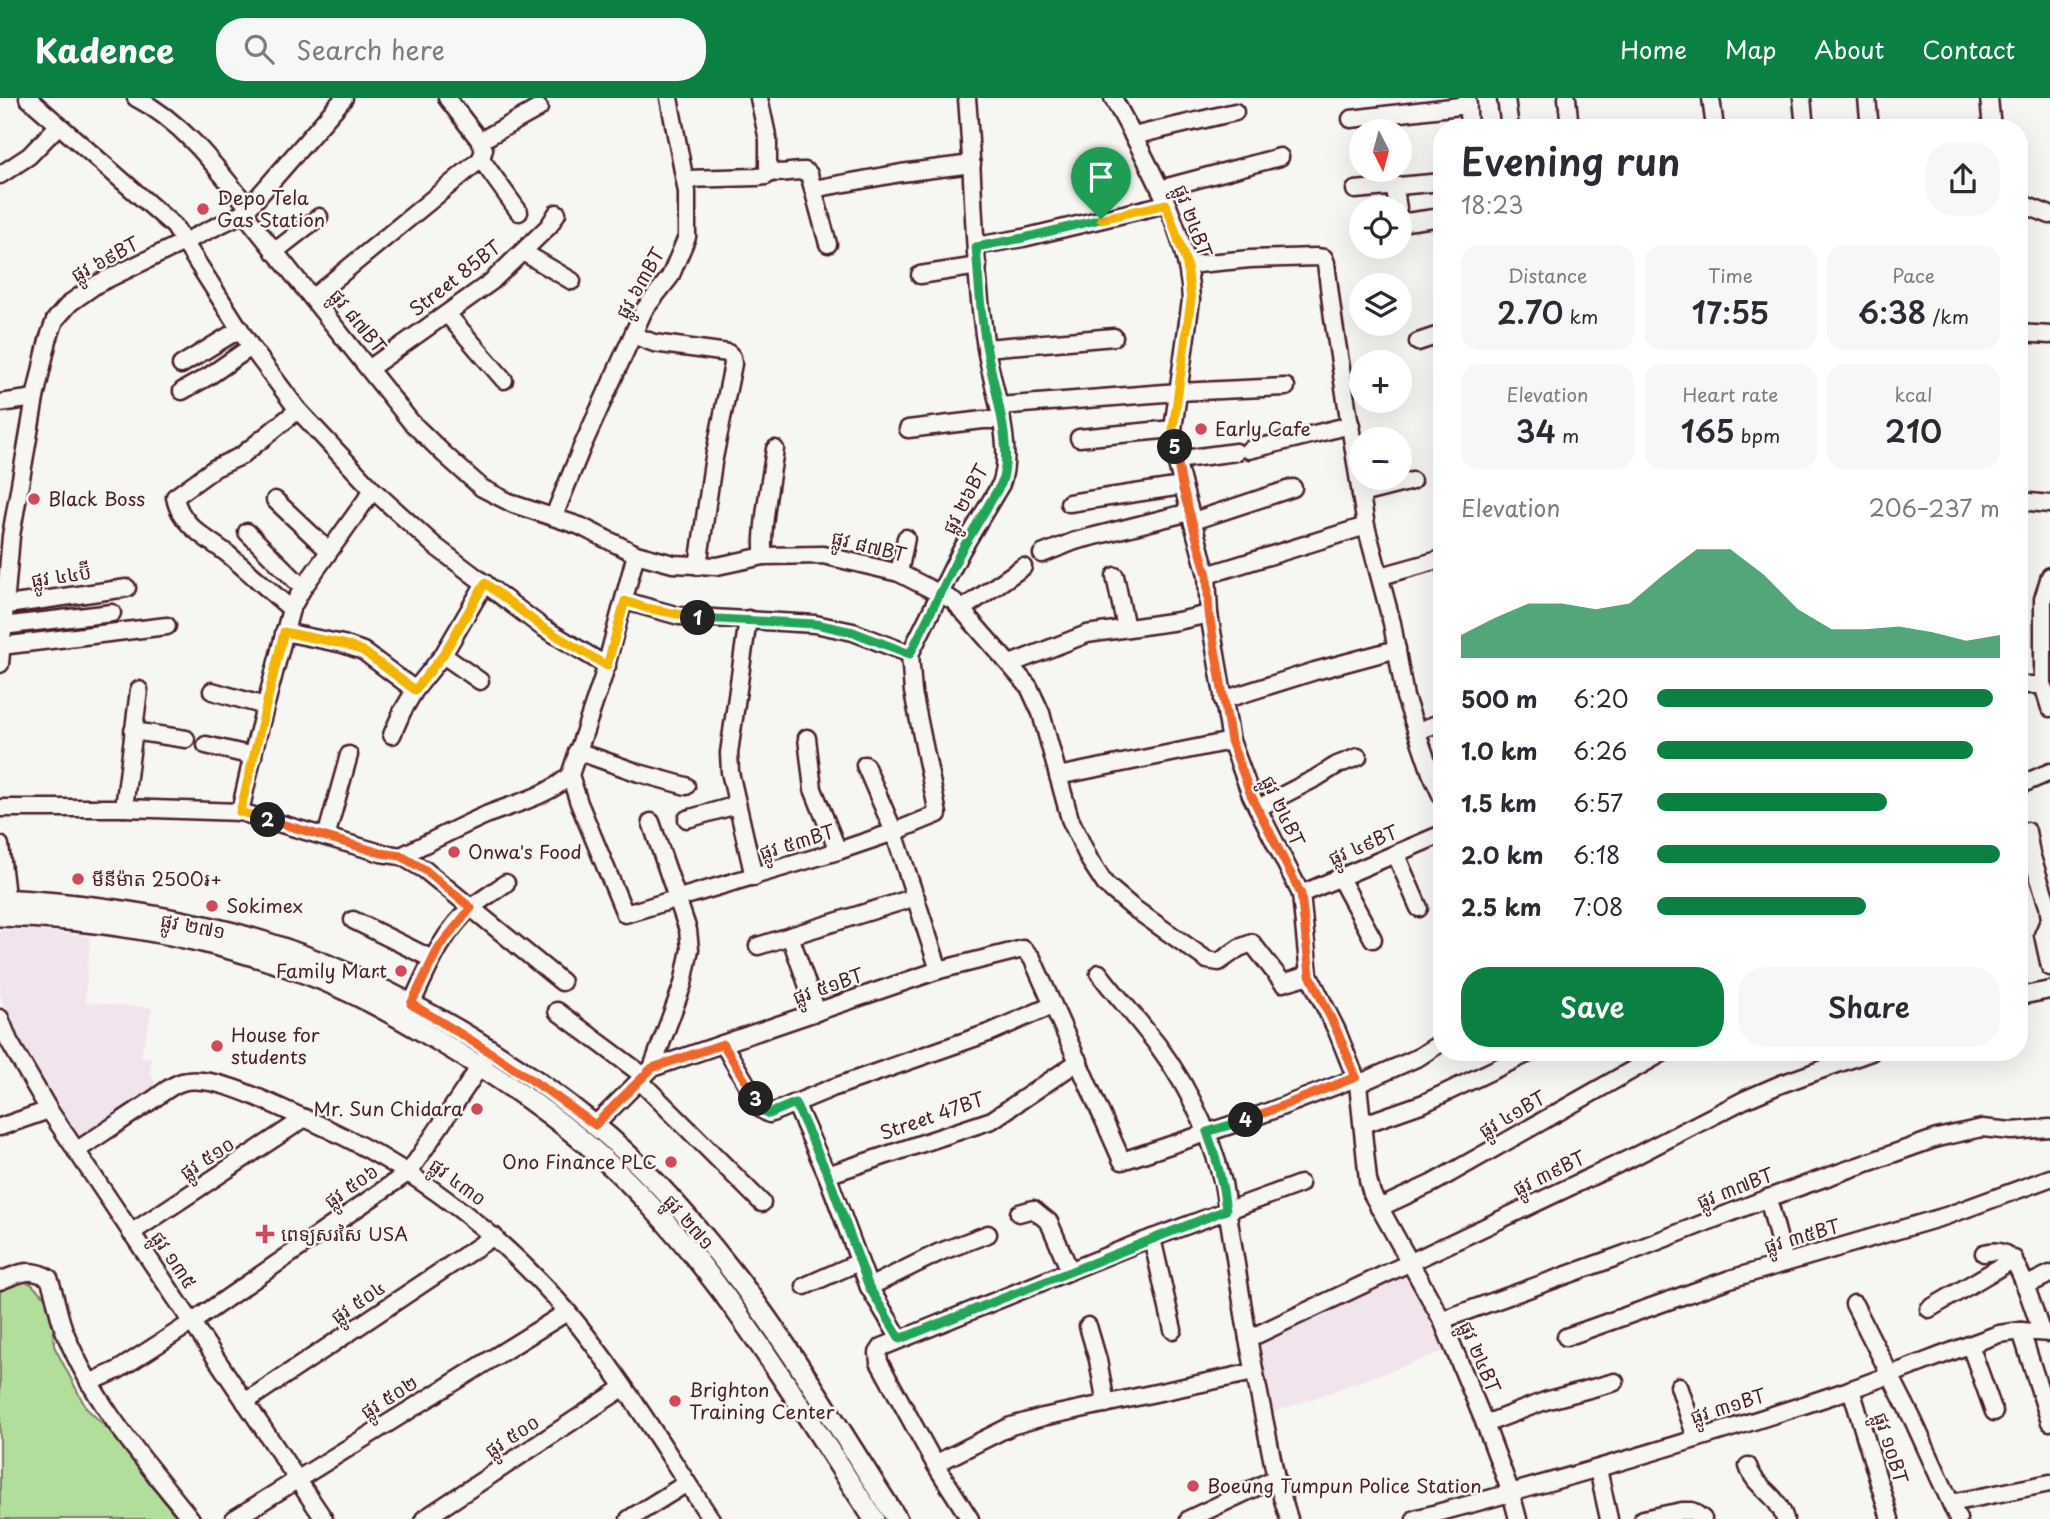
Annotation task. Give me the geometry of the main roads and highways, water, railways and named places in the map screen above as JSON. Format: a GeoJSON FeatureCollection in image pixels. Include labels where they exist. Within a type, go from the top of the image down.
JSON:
{"type":"FeatureCollection","features":[{"type":"Feature","properties":{"kind":"main road","name":"ផ្លូវ ២៧១"},"geometry":{"type":"LineString","coordinates":[[2,907],[63,903],[204,926],[313,959],[411,1004],[486,1058],[581,1138],[649,1204],[715,1282],[874,1519]]}},
{"type":"Feature","properties":{"kind":"main road","name":"ផ្លូវ ២៧១"},"geometry":{"type":"LineString","coordinates":[[2,907],[62,919],[137,928],[231,949],[309,974],[546,1088],[595,1125],[663,1190],[731,1270],[897,1519]]}},
{"type":"Feature","properties":{"kind":"place","name":"Depo Tela Gas Station"},"geometry":{"type":"Point","coordinates":[203,209]}},
{"type":"Feature","properties":{"kind":"place","name":"Early Cafe"},"geometry":{"type":"Point","coordinates":[1201,429]}},
{"type":"Feature","properties":{"kind":"place","name":"Black Boss"},"geometry":{"type":"Point","coordinates":[34,499]}},
{"type":"Feature","properties":{"kind":"place","name":"Onwa's Food"},"geometry":{"type":"Point","coordinates":[454,852]}},
{"type":"Feature","properties":{"kind":"place","name":"មីនីម៉ាត 2500៛+"},"geometry":{"type":"Point","coordinates":[78,879]}},
{"type":"Feature","properties":{"kind":"place","name":"Sokimex"},"geometry":{"type":"Point","coordinates":[212,906]}},
{"type":"Feature","properties":{"kind":"place","name":"Family Mart"},"geometry":{"type":"Point","coordinates":[401,971]}},
{"type":"Feature","properties":{"kind":"place","name":"House for students"},"geometry":{"type":"Point","coordinates":[217,1046]}},
{"type":"Feature","properties":{"kind":"place","name":"Mr. Sun Chidara"},"geometry":{"type":"Point","coordinates":[477,1109]}},
{"type":"Feature","properties":{"kind":"place","name":"Ono Finance PLC"},"geometry":{"type":"Point","coordinates":[671,1162]}},
{"type":"Feature","properties":{"kind":"place","name":"ពេទ្យសរសៃ USA"},"geometry":{"type":"Point","coordinates":[265,1234]}},
{"type":"Feature","properties":{"kind":"place","name":"Brighton Training Center"},"geometry":{"type":"Point","coordinates":[675,1401]}},
{"type":"Feature","properties":{"kind":"place","name":"Boeung Tumpun Police Station"},"geometry":{"type":"Point","coordinates":[1193,1486]}}]}
